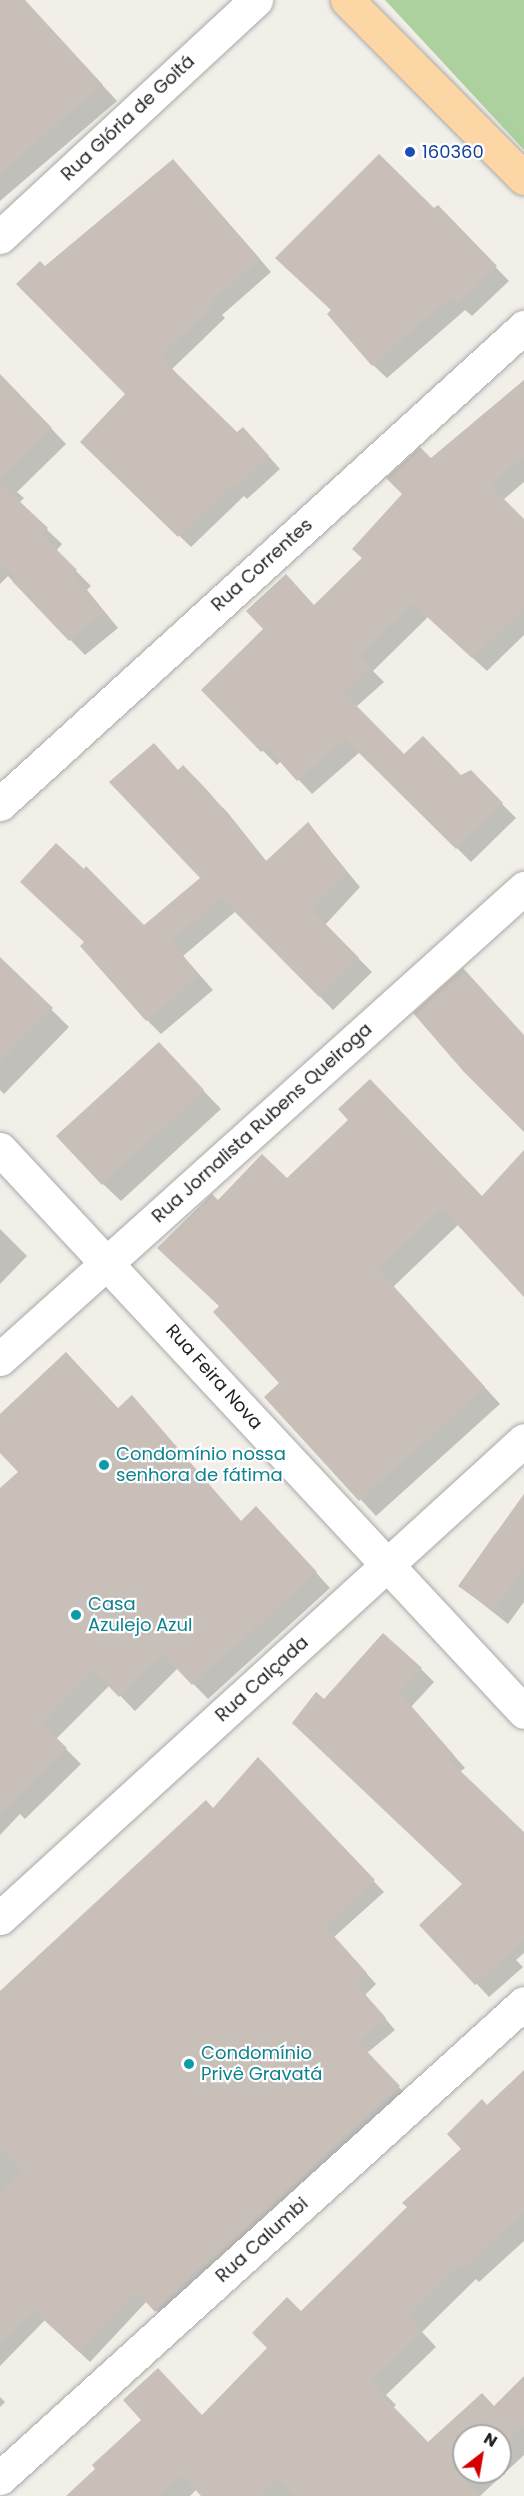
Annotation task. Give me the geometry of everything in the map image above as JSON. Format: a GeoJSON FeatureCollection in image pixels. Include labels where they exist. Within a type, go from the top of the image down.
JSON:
{"type":"FeatureCollection","features":[{"type":"Feature","properties":{"kind":"main road"},"geometry":{"type":"LineString","coordinates":[[347,0],[524,178]]}},
{"type":"Feature","properties":{"kind":"street","name":"Rua Glória de Goitá"},"geometry":{"type":"LineString","coordinates":[[0,237],[256,0]]}},
{"type":"Feature","properties":{"kind":"street","name":"Rua Correntes"},"geometry":{"type":"LineString","coordinates":[[0,804],[524,327]]}},
{"type":"Feature","properties":{"kind":"street","name":"Rua Jornalista Rubens Queiroga"},"geometry":{"type":"LineString","coordinates":[[0,1359],[524,888]]}},
{"type":"Feature","properties":{"kind":"street","name":"Rua Feira Nova"},"geometry":{"type":"LineString","coordinates":[[0,1149],[108,1261],[524,1712]]}},
{"type":"Feature","properties":{"kind":"street","name":"Rua Calçada"},"geometry":{"type":"LineString","coordinates":[[0,1918],[524,1440]]}},
{"type":"Feature","properties":{"kind":"street","name":"Rua Calumbi"},"geometry":{"type":"LineString","coordinates":[[0,2478],[524,2003]]}},
{"type":"Feature","properties":{"kind":"green space"},"geometry":{"type":"Polygon","coordinates":[[[385,0],[524,0],[524,150],[385,0]]]}},
{"type":"Feature","properties":{"kind":"building"},"geometry":{"type":"Polygon","coordinates":[[[0,0],[25,0],[103,85],[0,174],[0,0]]]}},
{"type":"Feature","properties":{"kind":"building"},"geometry":{"type":"Polygon","coordinates":[[[379,154],[434,208],[438,205],[497,266],[457,304],[451,297],[372,366],[327,314],[331,310],[275,258],[379,154]]]}},
{"type":"Feature","properties":{"kind":"building"},"geometry":{"type":"Polygon","coordinates":[[[173,159],[260,259],[211,302],[214,306],[160,357],[237,432],[243,427],[269,456],[234,488],[231,485],[178,537],[80,442],[125,394],[16,284],[40,261],[45,266],[173,159]]]}},
{"type":"Feature","properties":{"kind":"building"},"geometry":{"type":"Polygon","coordinates":[[[0,374],[52,428],[0,479],[0,374]]]}},
{"type":"Feature","properties":{"kind":"building"},"geometry":{"type":"Polygon","coordinates":[[[524,380],[524,457],[490,485],[524,519],[524,608],[472,658],[413,604],[360,656],[371,667],[343,692],[404,754],[423,736],[461,775],[471,770],[503,803],[456,849],[345,739],[297,781],[267,747],[261,752],[201,690],[263,629],[246,611],[286,574],[314,605],[362,558],[352,549],[402,494],[386,478],[420,447],[431,458],[524,380]]]}},
{"type":"Feature","properties":{"kind":"building"},"geometry":{"type":"Polygon","coordinates":[[[0,483],[48,528],[42,535],[77,570],[73,574],[104,612],[69,641],[12,581],[15,577],[0,563],[0,483]]]}},
{"type":"Feature","properties":{"kind":"building"},"geometry":{"type":"Polygon","coordinates":[[[154,743],[178,770],[183,765],[208,791],[266,861],[308,822],[347,872],[312,910],[359,958],[319,997],[221,898],[171,941],[200,976],[146,1021],[80,946],[84,942],[20,882],[56,843],[84,869],[86,866],[144,925],[200,878],[109,782],[154,743]]]}},
{"type":"Feature","properties":{"kind":"building"},"geometry":{"type":"Polygon","coordinates":[[[0,957],[53,1008],[0,1062],[0,957]]]}},
{"type":"Feature","properties":{"kind":"building"},"geometry":{"type":"Polygon","coordinates":[[[463,968],[524,1035],[524,1132],[464,1072],[413,1013],[463,968]]]}},
{"type":"Feature","properties":{"kind":"building"},"geometry":{"type":"Polygon","coordinates":[[[159,1042],[204,1090],[102,1185],[56,1136],[159,1042]]]}},
{"type":"Feature","properties":{"kind":"building"},"geometry":{"type":"Polygon","coordinates":[[[370,1079],[482,1196],[524,1150],[524,1297],[442,1208],[378,1269],[485,1387],[359,1501],[264,1397],[279,1383],[213,1312],[219,1306],[157,1248],[212,1194],[218,1200],[262,1154],[287,1178],[348,1120],[338,1109],[370,1079]]]}},
{"type":"Feature","properties":{"kind":"building"},"geometry":{"type":"Polygon","coordinates":[[[66,1352],[118,1408],[132,1395],[241,1521],[256,1506],[317,1572],[192,1685],[163,1654],[119,1697],[94,1671],[42,1724],[67,1748],[0,1816],[0,1488],[18,1472],[0,1453],[0,1414],[66,1352]]]}},
{"type":"Feature","properties":{"kind":"building"},"geometry":{"type":"Polygon","coordinates":[[[524,1494],[524,1568],[493,1611],[458,1586],[524,1494]]]}},
{"type":"Feature","properties":{"kind":"building"},"geometry":{"type":"Polygon","coordinates":[[[383,1633],[422,1668],[399,1692],[453,1754],[448,1759],[524,1832],[524,1941],[475,1985],[419,1925],[462,1884],[292,1723],[316,1692],[324,1699],[383,1633]]]}},
{"type":"Feature","properties":{"kind":"building","name":"Condomínio Privê Gravatá"},"geometry":{"type":"Polygon","coordinates":[[[258,1757],[375,1880],[325,1926],[367,1973],[356,1984],[386,2018],[358,2042],[400,2086],[155,2312],[136,2291],[79,2352],[34,2311],[0,2345],[0,2194],[22,2172],[0,2148],[0,1991],[206,1800],[213,1808],[258,1757]]]}},
{"type":"Feature","properties":{"kind":"building"},"geometry":{"type":"Polygon","coordinates":[[[524,2070],[524,2213],[463,2268],[460,2265],[408,2316],[423,2331],[372,2380],[382,2389],[379,2392],[428,2442],[482,2393],[494,2406],[524,2376],[524,2426],[512,2437],[512,2424],[452,2424],[452,2484],[468,2484],[480,2496],[295,2496],[277,2479],[259,2496],[201,2496],[182,2475],[159,2496],[66,2496],[95,2469],[92,2465],[141,2420],[123,2400],[158,2368],[202,2415],[267,2348],[252,2333],[287,2297],[301,2311],[407,2207],[402,2203],[461,2149],[447,2134],[482,2099],[487,2105],[524,2070]]]}},
{"type":"Feature","properties":{"kind":"place","name":"160360"},"geometry":{"type":"Point","coordinates":[410,152]}},
{"type":"Feature","properties":{"kind":"place","name":"Condomínio nossa senhora de fátima"},"geometry":{"type":"Point","coordinates":[104,1465]}},
{"type":"Feature","properties":{"kind":"place","name":"Casa Azulejo Azul"},"geometry":{"type":"Point","coordinates":[76,1615]}},
{"type":"Feature","properties":{"kind":"place","name":"Condomínio Privê Gravatá"},"geometry":{"type":"Point","coordinates":[189,2064]}}]}
